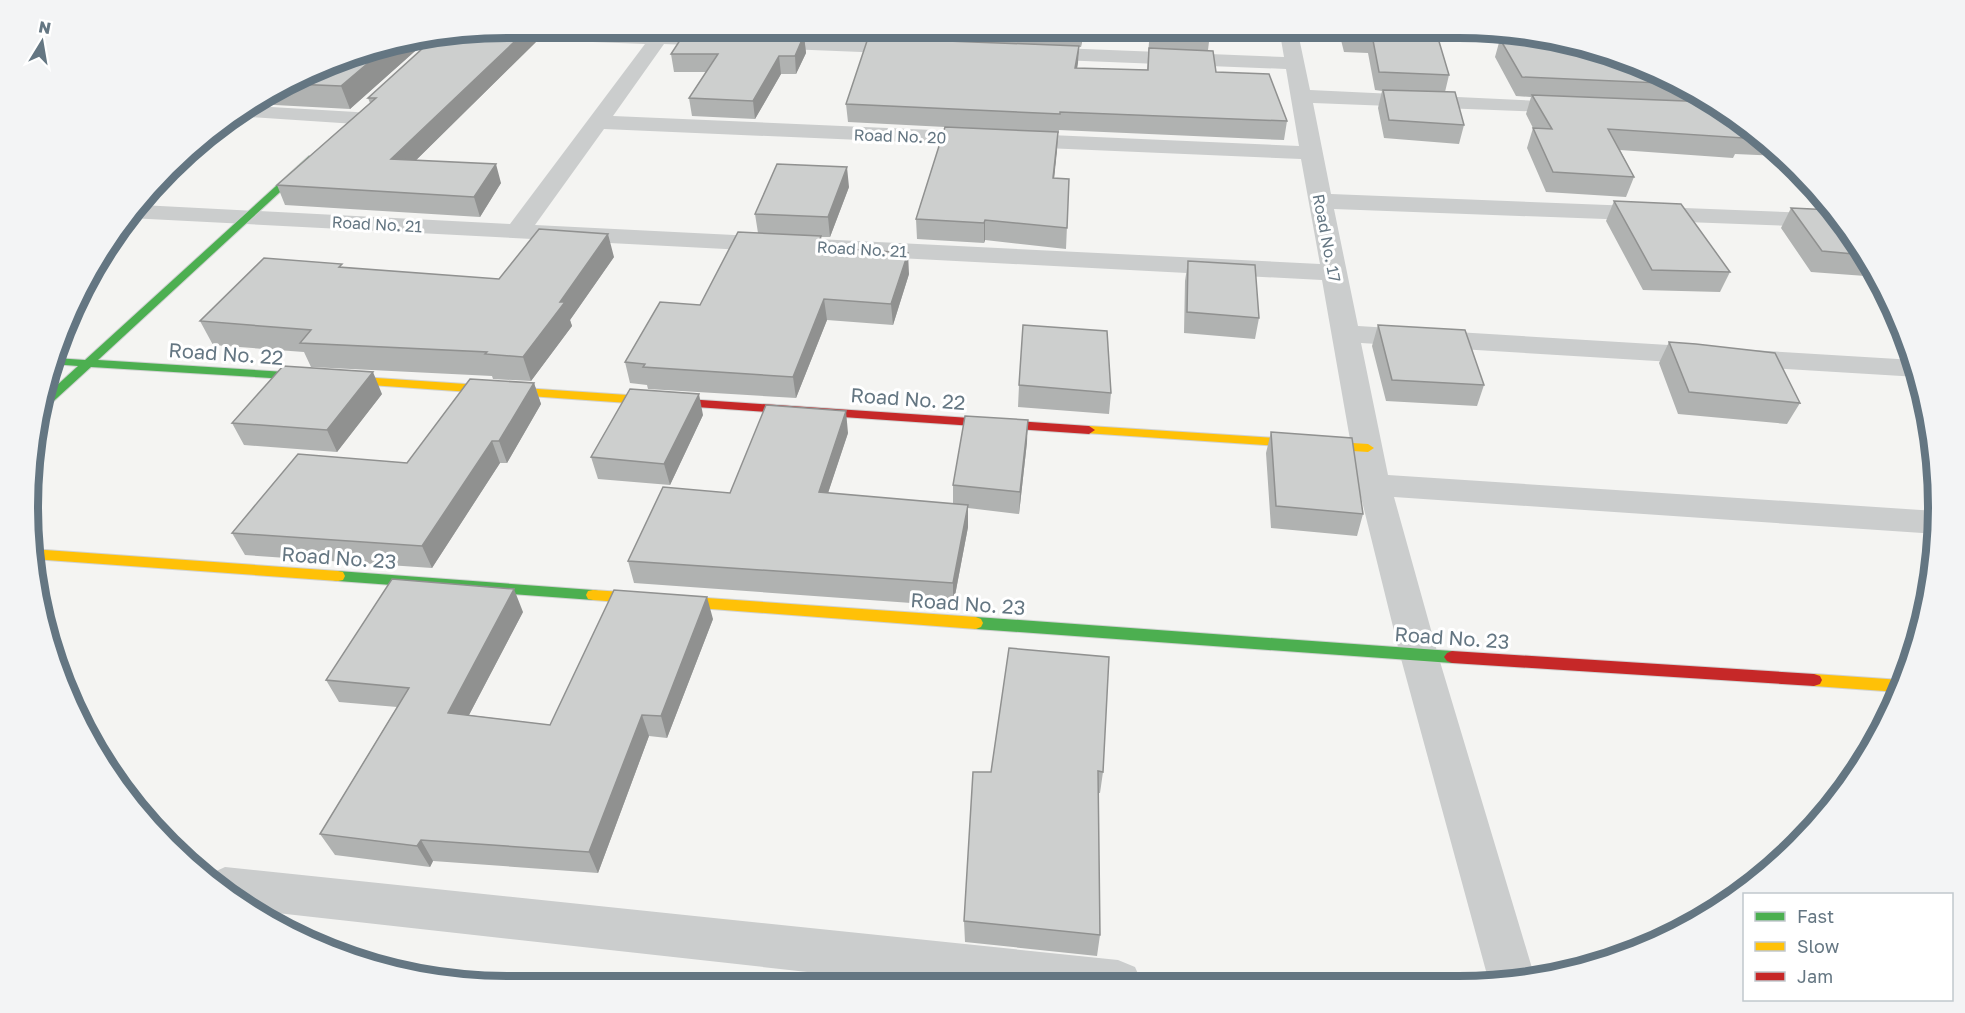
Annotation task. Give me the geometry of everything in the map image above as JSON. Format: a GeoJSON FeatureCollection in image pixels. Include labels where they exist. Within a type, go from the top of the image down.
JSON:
{"type":"FeatureCollection","features":[{"type":"Feature","properties":{"kind":"street"},"geometry":{"type":"LineString","coordinates":[[517,232],[659,38],[935,49]]}},
{"type":"Feature","properties":{"kind":"street","name":"Road No. 17"},"geometry":{"type":"LineString","coordinates":[[1290,38],[1371,466],[1419,655],[1510,972]]}},
{"type":"Feature","properties":{"kind":"street"},"geometry":{"type":"LineString","coordinates":[[1018,52],[1294,63]]}},
{"type":"Feature","properties":{"kind":"street"},"geometry":{"type":"LineString","coordinates":[[1300,96],[1599,109]]}},
{"type":"Feature","properties":{"kind":"street"},"geometry":{"type":"LineString","coordinates":[[253,112],[360,115]]}},
{"type":"Feature","properties":{"kind":"street"},"geometry":{"type":"LineString","coordinates":[[339,134],[360,115]]}},
{"type":"Feature","properties":{"kind":"street","name":"Road No. 20"},"geometry":{"type":"LineString","coordinates":[[597,122],[1311,153]]}},
{"type":"Feature","properties":{"kind":"street"},"geometry":{"type":"LineString","coordinates":[[51,397],[322,149]]}},
{"type":"Feature","properties":{"kind":"street"},"geometry":{"type":"LineString","coordinates":[[1320,201],[1831,222]]}},
{"type":"Feature","properties":{"kind":"street","name":"Road No. 21"},"geometry":{"type":"LineString","coordinates":[[141,212],[1334,273]]}},
{"type":"Feature","properties":{"kind":"street"},"geometry":{"type":"LineString","coordinates":[[1346,334],[1907,368]]}},
{"type":"Feature","properties":{"kind":"street","name":"Road No. 22"},"geometry":{"type":"LineString","coordinates":[[60,362],[1371,466]]}},
{"type":"Feature","properties":{"kind":"street"},"geometry":{"type":"LineString","coordinates":[[1371,466],[1927,523]]}},
{"type":"Feature","properties":{"kind":"street","name":"Road No. 23"},"geometry":{"type":"LineString","coordinates":[[41,555],[1419,655],[1892,685]]}},
{"type":"Feature","properties":{"kind":"street"},"geometry":{"type":"LineString","coordinates":[[234,888],[1053,976]]}},
{"type":"Feature","properties":{"kind":"building"},"geometry":{"type":"Polygon","coordinates":[[[518,38],[391,159],[496,164],[474,197],[277,185],[376,98],[368,98],[426,45],[476,39],[518,38]]]}},
{"type":"Feature","properties":{"kind":"building"},"geometry":{"type":"Polygon","coordinates":[[[681,38],[803,38],[795,56],[779,56],[753,101],[689,98],[718,54],[671,54],[681,38]]]}},
{"type":"Feature","properties":{"kind":"building"},"geometry":{"type":"Polygon","coordinates":[[[868,38],[1079,46],[1075,68],[1148,70],[1149,48],[1213,51],[1216,72],[1269,74],[1287,121],[846,104],[868,38]]]}},
{"type":"Feature","properties":{"kind":"building"},"geometry":{"type":"Polygon","coordinates":[[[1373,38],[1438,38],[1449,75],[1379,72],[1373,38]]]}},
{"type":"Feature","properties":{"kind":"building"},"geometry":{"type":"Polygon","coordinates":[[[1501,40],[1580,53],[1609,62],[1660,83],[1522,77],[1501,40]]]}},
{"type":"Feature","properties":{"kind":"building"},"geometry":{"type":"Polygon","coordinates":[[[377,55],[341,86],[303,84],[377,55]]]}},
{"type":"Feature","properties":{"kind":"building"},"geometry":{"type":"Polygon","coordinates":[[[1383,90],[1455,92],[1464,125],[1389,120],[1383,90]]]}},
{"type":"Feature","properties":{"kind":"building"},"geometry":{"type":"Polygon","coordinates":[[[1532,95],[1695,101],[1744,134],[1740,134],[1743,138],[1608,129],[1634,177],[1553,172],[1533,128],[1552,129],[1532,95]]]}},
{"type":"Feature","properties":{"kind":"building"},"geometry":{"type":"Polygon","coordinates":[[[945,127],[1058,132],[1053,178],[1069,179],[1067,228],[985,220],[984,223],[916,219],[945,127]]]}},
{"type":"Feature","properties":{"kind":"building"},"geometry":{"type":"Polygon","coordinates":[[[777,164],[847,167],[828,217],[755,214],[777,164]]]}},
{"type":"Feature","properties":{"kind":"building"},"geometry":{"type":"Polygon","coordinates":[[[1614,201],[1681,204],[1730,272],[1652,270],[1614,201]]]}},
{"type":"Feature","properties":{"kind":"building"},"geometry":{"type":"Polygon","coordinates":[[[1791,208],[1821,209],[1853,254],[1822,251],[1791,208]]]}},
{"type":"Feature","properties":{"kind":"building"},"geometry":{"type":"Polygon","coordinates":[[[539,229],[608,234],[560,302],[565,302],[523,357],[485,354],[487,352],[300,343],[311,330],[200,321],[264,258],[342,264],[339,267],[499,279],[539,229]]]}},
{"type":"Feature","properties":{"kind":"building"},"geometry":{"type":"Polygon","coordinates":[[[738,232],[821,236],[817,247],[908,253],[891,304],[824,299],[793,377],[643,367],[645,364],[625,362],[660,302],[700,305],[738,232]]]}},
{"type":"Feature","properties":{"kind":"building"},"geometry":{"type":"Polygon","coordinates":[[[1188,261],[1255,265],[1259,318],[1187,312],[1188,261]]]}},
{"type":"Feature","properties":{"kind":"building"},"geometry":{"type":"Polygon","coordinates":[[[1023,325],[1107,331],[1111,393],[1019,385],[1023,325]]]}},
{"type":"Feature","properties":{"kind":"building"},"geometry":{"type":"Polygon","coordinates":[[[1378,325],[1465,330],[1484,385],[1392,380],[1378,325]]]}},
{"type":"Feature","properties":{"kind":"building"},"geometry":{"type":"Polygon","coordinates":[[[1669,342],[1775,353],[1800,403],[1689,392],[1669,342]]]}},
{"type":"Feature","properties":{"kind":"building"},"geometry":{"type":"Polygon","coordinates":[[[283,366],[373,372],[327,430],[232,423],[283,366]]]}},
{"type":"Feature","properties":{"kind":"building"},"geometry":{"type":"Polygon","coordinates":[[[470,379],[534,383],[499,441],[492,441],[422,546],[232,533],[298,454],[407,463],[470,379]]]}},
{"type":"Feature","properties":{"kind":"building"},"geometry":{"type":"Polygon","coordinates":[[[630,389],[699,394],[664,464],[591,457],[630,389]]]}},
{"type":"Feature","properties":{"kind":"building"},"geometry":{"type":"Polygon","coordinates":[[[766,405],[846,411],[819,492],[968,505],[953,583],[628,561],[663,487],[730,493],[766,405]]]}},
{"type":"Feature","properties":{"kind":"building"},"geometry":{"type":"Polygon","coordinates":[[[965,416],[1028,420],[1020,492],[953,485],[965,416]]]}},
{"type":"Feature","properties":{"kind":"building"},"geometry":{"type":"Polygon","coordinates":[[[1271,432],[1352,438],[1363,514],[1276,506],[1271,432]]]}},
{"type":"Feature","properties":{"kind":"building"},"geometry":{"type":"Polygon","coordinates":[[[392,579],[514,589],[448,713],[550,725],[614,590],[707,597],[661,716],[642,715],[589,852],[421,840],[417,846],[320,834],[409,688],[326,680],[392,579]]]}},
{"type":"Feature","properties":{"kind":"building"},"geometry":{"type":"Polygon","coordinates":[[[1009,648],[1109,657],[1103,772],[1098,771],[1100,935],[964,921],[973,772],[991,772],[1009,648]]]}},
{"type":"Feature","properties":{"kind":"traffic: fast"},"geometry":{"type":"LineString","coordinates":[[51,397],[312,158]]}},
{"type":"Feature","properties":{"kind":"traffic: fast"},"geometry":{"type":"LineString","coordinates":[[60,361],[317,378]]}},
{"type":"Feature","properties":{"kind":"traffic: fast"},"geometry":{"type":"LineString","coordinates":[[338,576],[593,595]]}},
{"type":"Feature","properties":{"kind":"traffic: fast"},"geometry":{"type":"LineString","coordinates":[[976,623],[1452,657]]}},
{"type":"Feature","properties":{"kind":"traffic: slow"},"geometry":{"type":"LineString","coordinates":[[317,378],[657,401]]}},
{"type":"Feature","properties":{"kind":"traffic: slow"},"geometry":{"type":"LineString","coordinates":[[1089,430],[1368,448]]}},
{"type":"Feature","properties":{"kind":"traffic: slow"},"geometry":{"type":"LineString","coordinates":[[41,555],[338,576]]}},
{"type":"Feature","properties":{"kind":"traffic: slow"},"geometry":{"type":"LineString","coordinates":[[593,595],[976,623]]}},
{"type":"Feature","properties":{"kind":"traffic: slow"},"geometry":{"type":"LineString","coordinates":[[1814,680],[1892,685]]}},
{"type":"Feature","properties":{"kind":"traffic: jam"},"geometry":{"type":"LineString","coordinates":[[657,401],[1089,430]]}},
{"type":"Feature","properties":{"kind":"traffic: jam"},"geometry":{"type":"LineString","coordinates":[[1452,657],[1814,680]]}}]}
